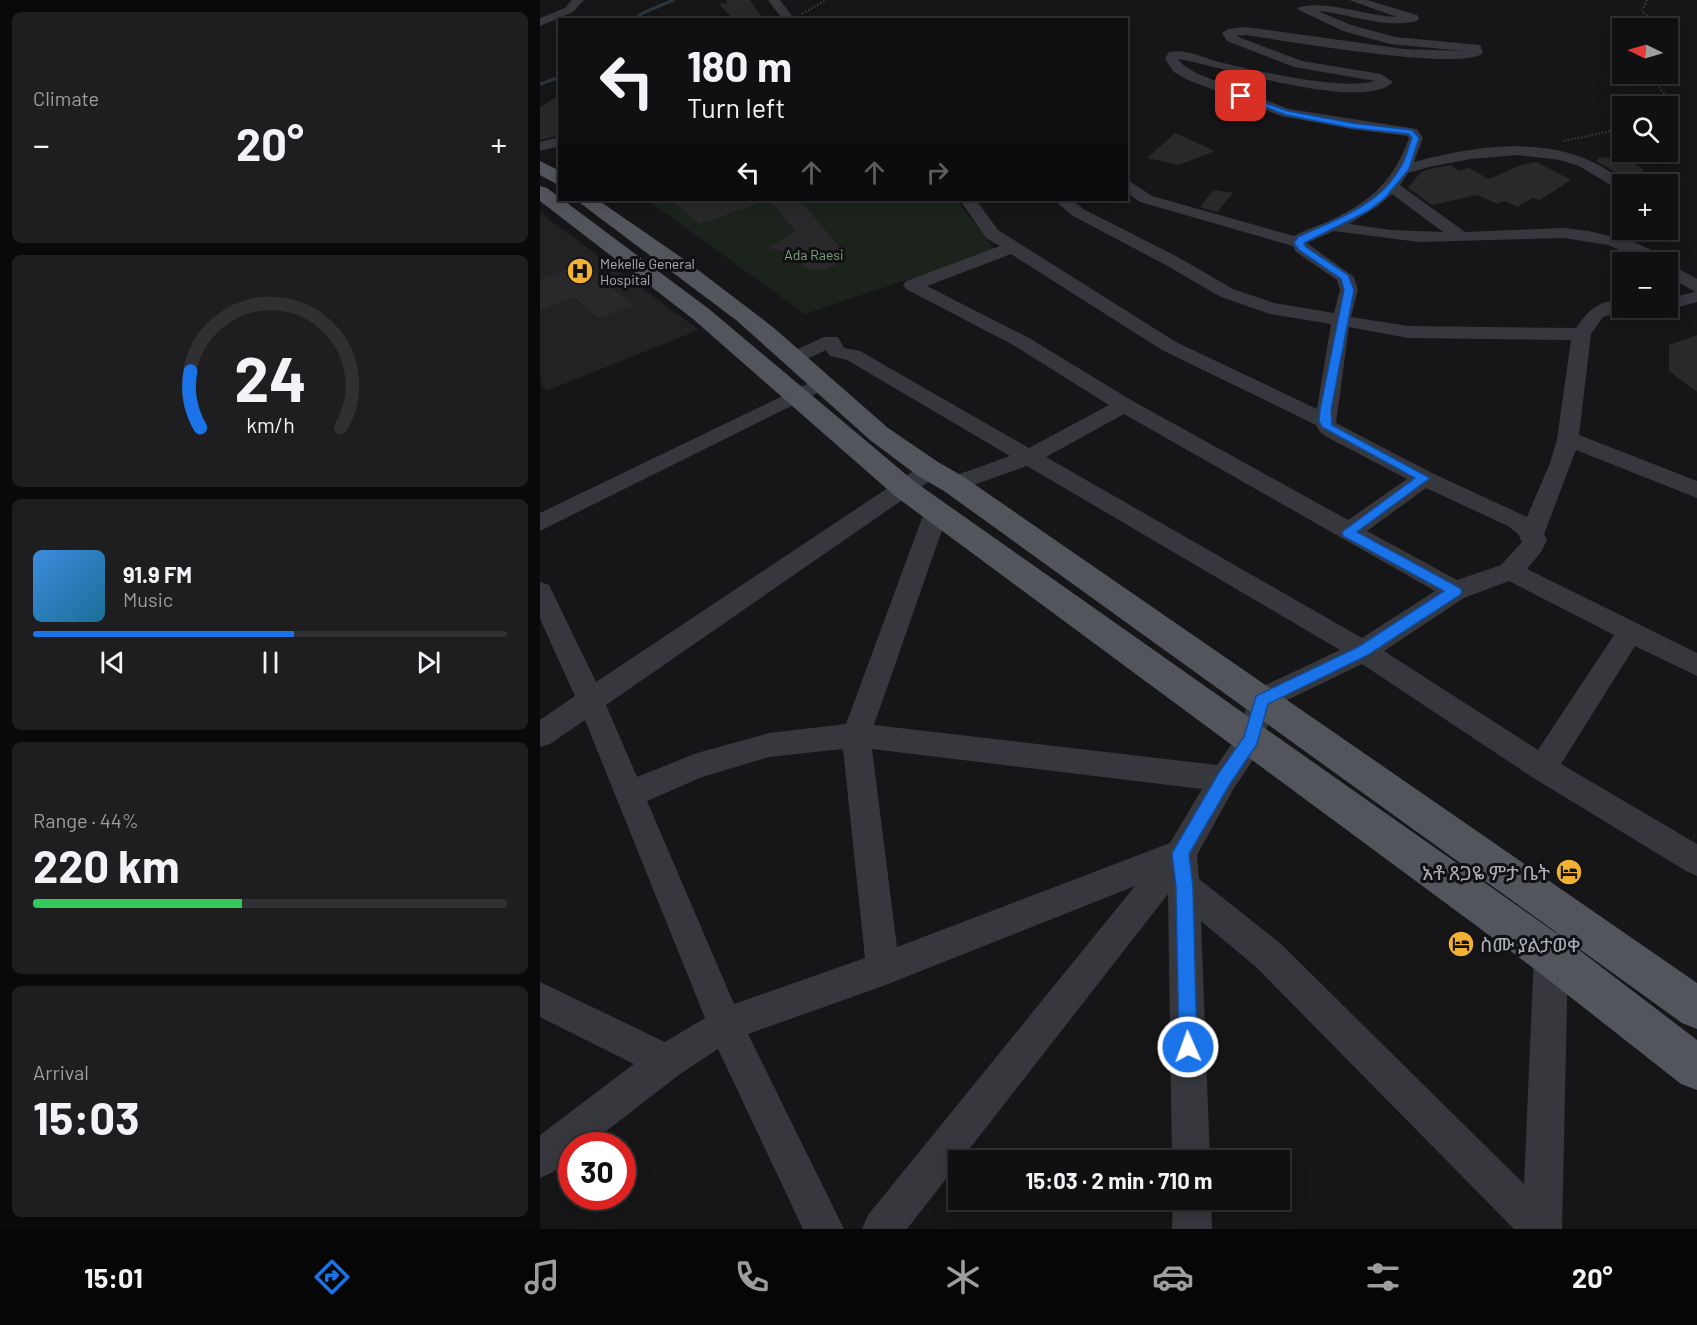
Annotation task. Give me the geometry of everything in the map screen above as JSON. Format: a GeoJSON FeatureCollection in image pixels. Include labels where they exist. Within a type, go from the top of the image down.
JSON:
{"type":"FeatureCollection","features":[{"type":"Feature","properties":{"kind":"main road"},"geometry":{"type":"LineString","coordinates":[[540,167],[558,179]]}},
{"type":"Feature","properties":{"kind":"main road"},"geometry":{"type":"LineString","coordinates":[[540,192],[701,314],[735,344],[808,390],[929,481],[1261,700],[1697,1008]]}},
{"type":"Feature","properties":{"kind":"main road"},"geometry":{"type":"LineString","coordinates":[[587,201],[764,331],[794,358],[808,390]]}},
{"type":"Feature","properties":{"kind":"main road"},"geometry":{"type":"LineString","coordinates":[[735,344],[764,331]]}},
{"type":"Feature","properties":{"kind":"main road"},"geometry":{"type":"LineString","coordinates":[[929,481],[936,513],[1551,955],[1697,1068]]}},
{"type":"Feature","properties":{"kind":"street"},"geometry":{"type":"LineString","coordinates":[[540,22],[569,10],[578,0]]}},
{"type":"Feature","properties":{"kind":"street"},"geometry":{"type":"LineString","coordinates":[[774,0],[794,17]]}},
{"type":"Feature","properties":{"kind":"street"},"geometry":{"type":"LineString","coordinates":[[1299,243],[1301,239],[1334,226],[1365,209],[1392,186],[1404,169],[1416,138],[1412,132],[1352,125],[1286,113],[1193,77],[1179,69],[1171,58],[1178,54],[1212,66],[1296,82],[1370,85],[1386,82],[1381,78],[1299,64],[1231,38],[1228,33],[1246,31],[1404,53],[1453,56],[1477,53],[1476,48],[1464,46],[1394,41],[1347,28],[1303,9],[1318,7],[1390,20],[1413,18],[1355,0]]}},
{"type":"Feature","properties":{"kind":"street"},"geometry":{"type":"LineString","coordinates":[[540,147],[558,142]]}},
{"type":"Feature","properties":{"kind":"street"},"geometry":{"type":"LineString","coordinates":[[1404,169],[1451,157],[1530,152],[1559,156],[1586,164],[1612,179]]}},
{"type":"Feature","properties":{"kind":"street"},"geometry":{"type":"LineString","coordinates":[[882,1229],[1181,853],[1224,779],[1251,740],[1261,700],[1363,651],[1455,591],[1510,571],[1533,546],[1532,534],[1516,520],[1424,478],[1328,427],[1325,421],[1341,321],[1349,290],[1345,277],[1302,248],[1299,243],[1146,198],[1128,185]]}},
{"type":"Feature","properties":{"kind":"street"},"geometry":{"type":"LineString","coordinates":[[1392,186],[1461,237]]}},
{"type":"Feature","properties":{"kind":"street"},"geometry":{"type":"LineString","coordinates":[[969,201],[992,234],[1169,346],[1325,421]]}},
{"type":"Feature","properties":{"kind":"street"},"geometry":{"type":"LineString","coordinates":[[1063,201],[1079,213],[1170,260],[1227,293],[1270,308],[1408,332],[1581,334]]}},
{"type":"Feature","properties":{"kind":"street"},"geometry":{"type":"LineString","coordinates":[[1334,226],[1364,232],[1413,237],[1564,233],[1586,235],[1627,244],[1641,252]]}},
{"type":"Feature","properties":{"kind":"street"},"geometry":{"type":"LineString","coordinates":[[1013,247],[912,285],[1022,342],[1124,405],[1455,591]]}},
{"type":"Feature","properties":{"kind":"street"},"geometry":{"type":"LineString","coordinates":[[1678,275],[1697,287]]}},
{"type":"Feature","properties":{"kind":"street"},"geometry":{"type":"LineString","coordinates":[[1678,302],[1697,297]]}},
{"type":"Feature","properties":{"kind":"street"},"geometry":{"type":"LineString","coordinates":[[1532,534],[1561,463],[1568,439],[1581,334],[1596,313],[1612,306]]}},
{"type":"Feature","properties":{"kind":"street"},"geometry":{"type":"LineString","coordinates":[[794,358],[831,340],[837,352],[853,355],[1363,651],[1542,768],[1697,861]]}},
{"type":"Feature","properties":{"kind":"street"},"geometry":{"type":"LineString","coordinates":[[540,523],[808,390]]}},
{"type":"Feature","properties":{"kind":"street"},"geometry":{"type":"LineString","coordinates":[[540,735],[929,481],[1028,458],[1124,405]]}},
{"type":"Feature","properties":{"kind":"street"},"geometry":{"type":"LineString","coordinates":[[1568,439],[1697,490]]}},
{"type":"Feature","properties":{"kind":"street"},"geometry":{"type":"LineString","coordinates":[[1348,532],[1424,478]]}},
{"type":"Feature","properties":{"kind":"street"},"geometry":{"type":"LineString","coordinates":[[883,969],[856,735],[936,513]]}},
{"type":"Feature","properties":{"kind":"street"},"geometry":{"type":"LineString","coordinates":[[1510,571],[1697,665]]}},
{"type":"Feature","properties":{"kind":"street"},"geometry":{"type":"LineString","coordinates":[[540,592],[591,700],[725,1025],[824,1229]]}},
{"type":"Feature","properties":{"kind":"street"},"geometry":{"type":"LineString","coordinates":[[1542,768],[1630,632]]}},
{"type":"Feature","properties":{"kind":"street"},"geometry":{"type":"LineString","coordinates":[[630,794],[697,766],[769,745],[856,735],[1224,779]]}},
{"type":"Feature","properties":{"kind":"street"},"geometry":{"type":"LineString","coordinates":[[540,1159],[666,1061],[725,1025],[883,969],[1181,853]]}},
{"type":"Feature","properties":{"kind":"street"},"geometry":{"type":"LineString","coordinates":[[1181,853],[1184,887],[1191,1150]]}},
{"type":"Feature","properties":{"kind":"street"},"geometry":{"type":"LineString","coordinates":[[1184,887],[1268,956],[1542,1229]]}},
{"type":"Feature","properties":{"kind":"street"},"geometry":{"type":"LineString","coordinates":[[1542,1229],[1551,955],[1574,919]]}},
{"type":"Feature","properties":{"kind":"street"},"geometry":{"type":"LineString","coordinates":[[540,999],[666,1061]]}},
{"type":"Feature","properties":{"kind":"street"},"geometry":{"type":"LineString","coordinates":[[1192,1210],[1192,1229]]}},
{"type":"Feature","properties":{"kind":"path"},"geometry":{"type":"LineString","coordinates":[[794,17],[826,0]]}},
{"type":"Feature","properties":{"kind":"path"},"geometry":{"type":"LineString","coordinates":[[1647,0],[1642,11],[1648,18]]}},
{"type":"Feature","properties":{"kind":"path"},"geometry":{"type":"LineString","coordinates":[[1656,84],[1665,96]]}},
{"type":"Feature","properties":{"kind":"path"},"geometry":{"type":"LineString","coordinates":[[1530,152],[1557,142],[1612,130]]}},
{"type":"Feature","properties":{"kind":"shaded area","name":"Mekelle General Hospital"},"geometry":{"type":"Polygon","coordinates":[[[540,213],[699,330],[546,391],[541,383],[540,372],[540,213]]]}},
{"type":"Feature","properties":{"kind":"green space","name":"Ada Raesi"},"geometry":{"type":"Polygon","coordinates":[[[648,201],[958,201],[995,250],[805,314],[648,201]]]}},
{"type":"Feature","properties":{"kind":"building"},"geometry":{"type":"Polygon","coordinates":[[[726,0],[750,0],[763,18],[732,18],[719,4],[727,3],[726,0]]]}},
{"type":"Feature","properties":{"kind":"building"},"geometry":{"type":"Polygon","coordinates":[[[558,96],[558,136],[540,140],[540,107],[558,96]]]}},
{"type":"Feature","properties":{"kind":"building"},"geometry":{"type":"Polygon","coordinates":[[[1175,133],[1215,151],[1179,165],[1147,158],[1175,133]]]}},
{"type":"Feature","properties":{"kind":"building"},"geometry":{"type":"Polygon","coordinates":[[[1600,157],[1612,158],[1612,162],[1632,162],[1644,170],[1641,174],[1618,174],[1596,161],[1600,157]]]}},
{"type":"Feature","properties":{"kind":"building"},"geometry":{"type":"Polygon","coordinates":[[[1537,162],[1571,180],[1540,200],[1532,198],[1518,207],[1504,201],[1498,204],[1477,195],[1432,205],[1408,188],[1421,172],[1430,169],[1451,165],[1458,171],[1469,168],[1489,179],[1521,165],[1537,162]]]}},
{"type":"Feature","properties":{"kind":"building"},"geometry":{"type":"Polygon","coordinates":[[[1214,190],[1233,193],[1217,212],[1200,207],[1214,190]]]}},
{"type":"Feature","properties":{"kind":"building"},"geometry":{"type":"Polygon","coordinates":[[[672,201],[762,201],[762,202],[700,224],[672,201]]]}},
{"type":"Feature","properties":{"kind":"building"},"geometry":{"type":"Polygon","coordinates":[[[770,201],[801,201],[842,250],[841,262],[825,270],[812,270],[803,266],[798,254],[768,248],[796,231],[770,201]]]}},
{"type":"Feature","properties":{"kind":"building"},"geometry":{"type":"Polygon","coordinates":[[[581,263],[633,305],[600,319],[573,297],[540,311],[540,280],[581,263]]]}},
{"type":"Feature","properties":{"kind":"building"},"geometry":{"type":"Polygon","coordinates":[[[1697,335],[1697,392],[1669,371],[1669,345],[1697,335]]]}},
{"type":"Feature","properties":{"kind":"waterway"},"geometry":{"type":"LineString","coordinates":[[637,18],[673,0]]}},
{"type":"Feature","properties":{"kind":"waterway"},"geometry":{"type":"LineString","coordinates":[[540,84],[558,78]]}},
{"type":"Feature","properties":{"kind":"place","name":"Mekelle General Hospital"},"geometry":{"type":"Point","coordinates":[580,271]}},
{"type":"Feature","properties":{"kind":"place","name":"አቶ ጸጋዬ ምታ ቤት"},"geometry":{"type":"Point","coordinates":[1569,872]}},
{"type":"Feature","properties":{"kind":"place","name":"ስሙ ያልታወቀ"},"geometry":{"type":"Point","coordinates":[1461,944]}},
{"type":"Feature","properties":{"kind":"route"},"geometry":{"type":"LineString","coordinates":[[1188,1047],[1181,853],[1224,779],[1251,740],[1261,700],[1363,651],[1455,591],[1348,532],[1424,478],[1328,427],[1325,421],[1326,410],[1341,321],[1349,290],[1345,277],[1302,248],[1299,243],[1301,239],[1334,226],[1365,209],[1382,196],[1404,169],[1416,138],[1412,132],[1352,125],[1286,113],[1241,96]]}}]}
